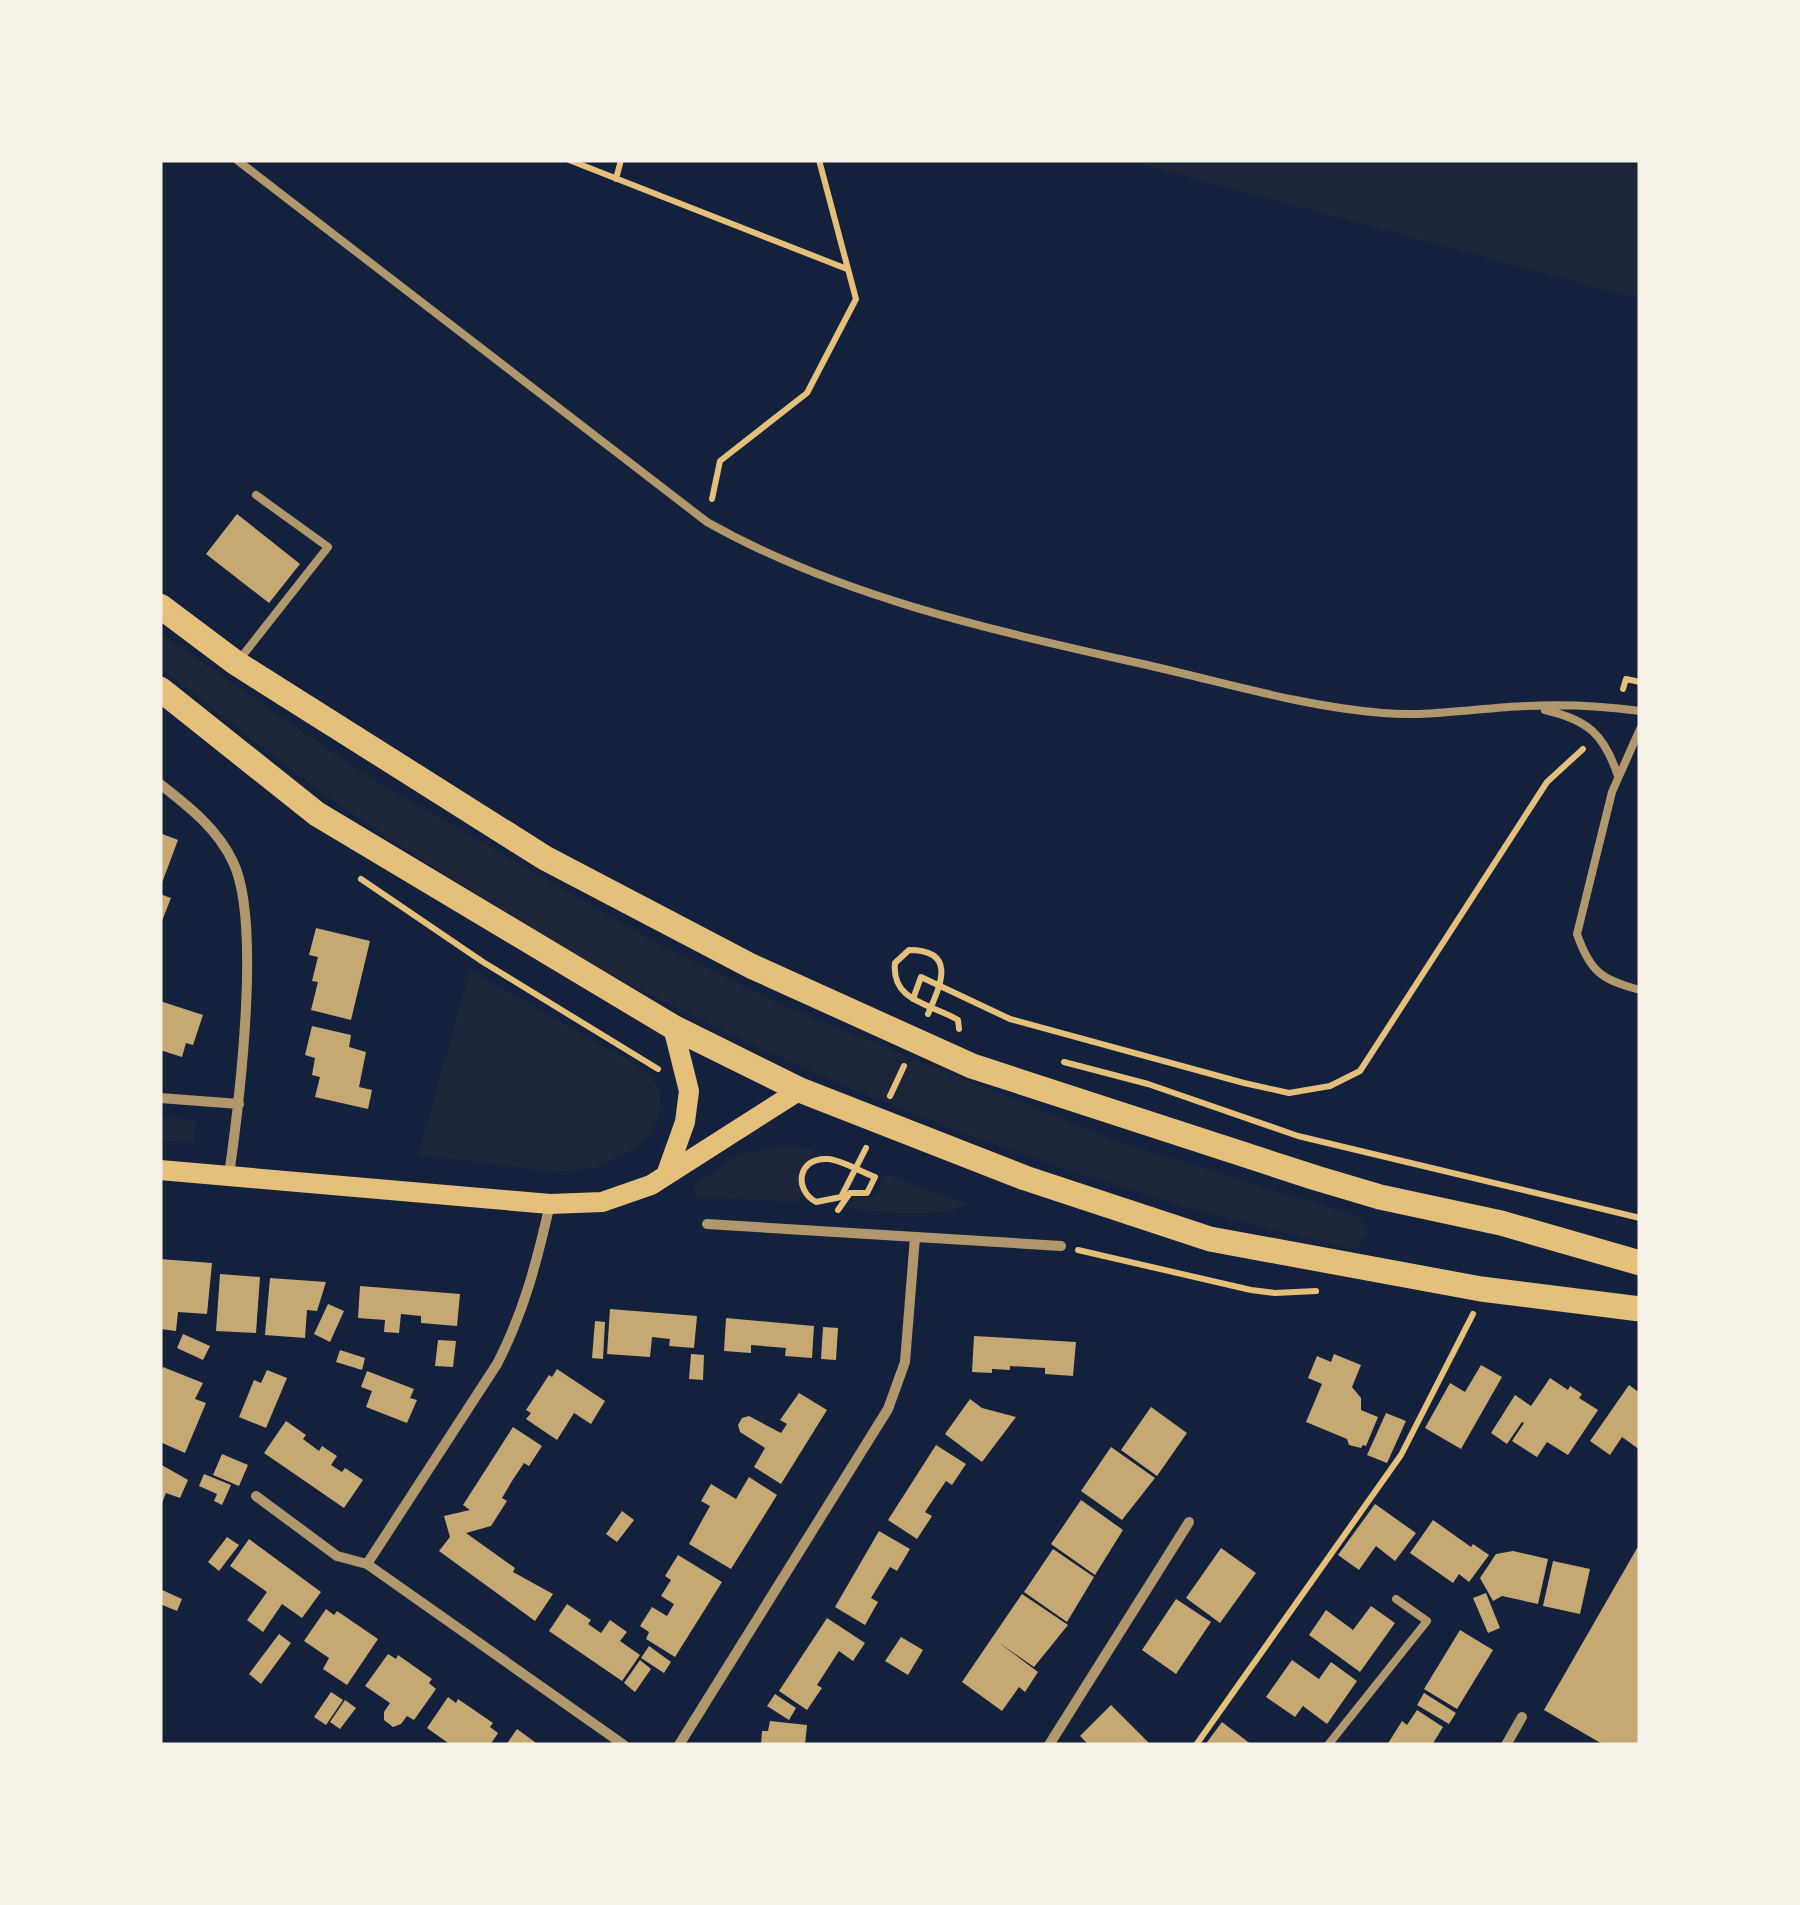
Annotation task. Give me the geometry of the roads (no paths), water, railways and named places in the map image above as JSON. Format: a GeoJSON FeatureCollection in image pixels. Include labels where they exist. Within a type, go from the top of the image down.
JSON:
{"type":"FeatureCollection","features":[{"type":"Feature","properties":{"kind":"main road"},"geometry":{"type":"LineString","coordinates":[[160,606],[236,664],[544,858],[751,966],[972,1066],[1332,1183],[1640,1263]]}},
{"type":"Feature","properties":{"kind":"main road"},"geometry":{"type":"LineString","coordinates":[[160,689],[317,814],[673,1027],[800,1090],[1025,1178],[1210,1239],[1481,1289],[1640,1309]]}},
{"type":"Feature","properties":{"kind":"main road"},"geometry":{"type":"LineString","coordinates":[[666,1175],[685,1122],[689,1091],[673,1027]]}},
{"type":"Feature","properties":{"kind":"main road"},"geometry":{"type":"LineString","coordinates":[[160,1170],[550,1204],[602,1202],[628,1196],[666,1175],[800,1090]]}},
{"type":"Feature","properties":{"kind":"street"},"geometry":{"type":"LineString","coordinates":[[160,784],[204,820],[222,843],[242,888],[246,958],[239,1104],[229,1174]]}},
{"type":"Feature","properties":{"kind":"street"},"geometry":{"type":"LineString","coordinates":[[160,1098],[239,1104]]}},
{"type":"Feature","properties":{"kind":"street"},"geometry":{"type":"LineString","coordinates":[[367,1564],[497,1364],[515,1329],[533,1280],[550,1204]]}},
{"type":"Feature","properties":{"kind":"street"},"geometry":{"type":"LineString","coordinates":[[707,1224],[1061,1246]]}},
{"type":"Feature","properties":{"kind":"street"},"geometry":{"type":"LineString","coordinates":[[680,1745],[888,1409],[905,1362],[914,1236]]}},
{"type":"Feature","properties":{"kind":"street"},"geometry":{"type":"LineString","coordinates":[[256,1496],[337,1556],[367,1564],[624,1745]]}},
{"type":"Feature","properties":{"kind":"street"},"geometry":{"type":"LineString","coordinates":[[1049,1745],[1188,1522]]}},
{"type":"Feature","properties":{"kind":"street"},"geometry":{"type":"LineString","coordinates":[[1506,1745],[1522,1717]]}},
{"type":"Feature","properties":{"kind":"lane"},"geometry":{"type":"LineString","coordinates":[[237,160],[706,522],[754,548],[844,583],[996,629],[1266,695],[1383,713],[1465,714],[1526,706],[1640,711]]}},
{"type":"Feature","properties":{"kind":"lane"},"geometry":{"type":"LineString","coordinates":[[236,664],[328,547],[256,494]]}},
{"type":"Feature","properties":{"kind":"lane"},"geometry":{"type":"LineString","coordinates":[[1526,706],[1573,716],[1599,736],[1611,755],[1618,778]]}},
{"type":"Feature","properties":{"kind":"lane"},"geometry":{"type":"LineString","coordinates":[[1640,729],[1618,778],[1577,934],[1584,956],[1608,982],[1640,990]]}},
{"type":"Feature","properties":{"kind":"lane"},"geometry":{"type":"LineString","coordinates":[[1328,1745],[1427,1621],[1396,1599]]}}]}
